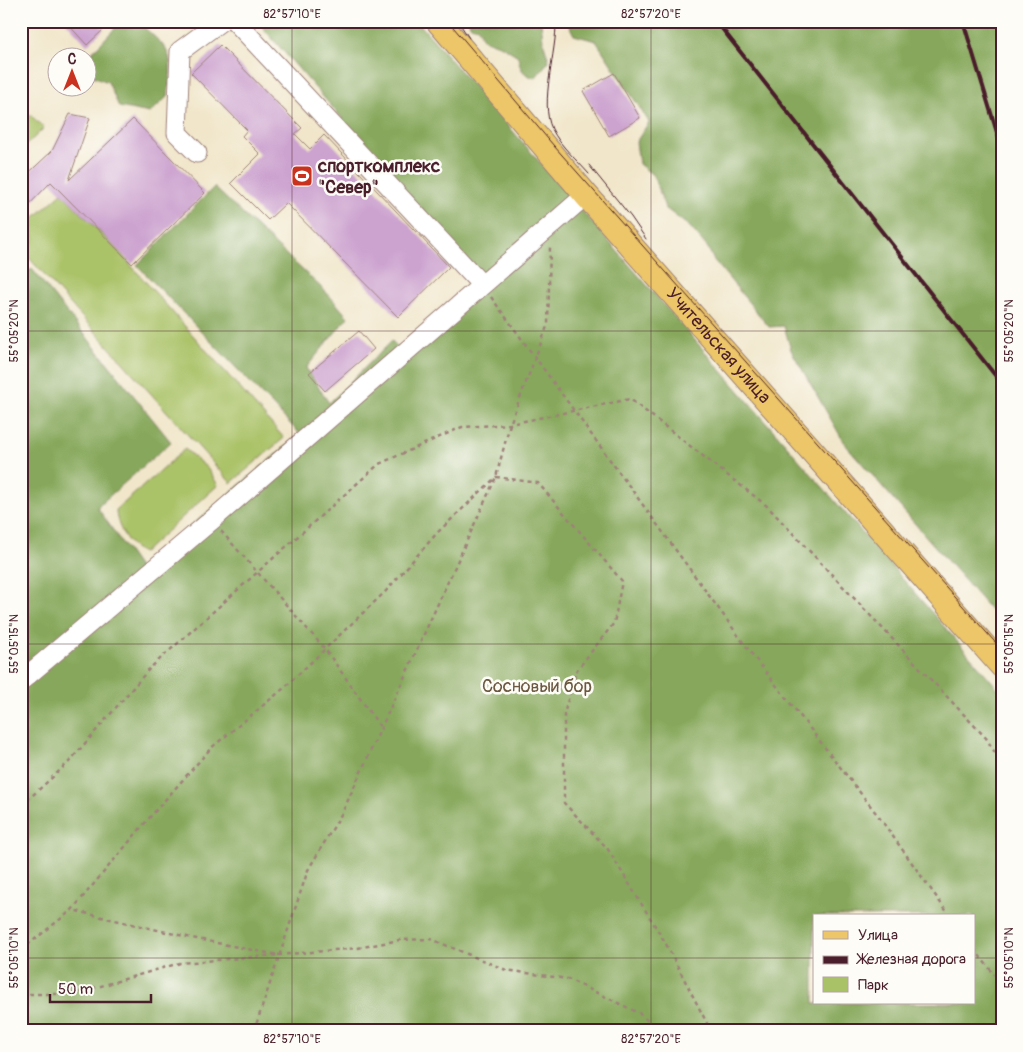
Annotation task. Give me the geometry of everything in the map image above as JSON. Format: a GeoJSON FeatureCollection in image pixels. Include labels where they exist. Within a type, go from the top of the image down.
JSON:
{"type":"FeatureCollection","features":[{"type":"Feature","properties":{"kind":"main road","name":"Учительская улица"},"geometry":{"type":"LineString","coordinates":[[438,21],[586,195],[1002,666]]}},
{"type":"Feature","properties":{"kind":"lane"},"geometry":{"type":"LineString","coordinates":[[196,153],[177,133],[180,51],[221,21]]}},
{"type":"Feature","properties":{"kind":"lane"},"geometry":{"type":"LineString","coordinates":[[235,21],[481,284]]}},
{"type":"Feature","properties":{"kind":"lane"},"geometry":{"type":"LineString","coordinates":[[21,681],[212,520],[481,284],[586,195]]}},
{"type":"Feature","properties":{"kind":"path"},"geometry":{"type":"LineString","coordinates":[[254,1031],[308,870],[343,811],[496,478],[510,424],[548,324],[550,246],[556,241]]}},
{"type":"Feature","properties":{"kind":"path"},"geometry":{"type":"LineString","coordinates":[[481,284],[750,653],[876,813],[949,914]]}},
{"type":"Feature","properties":{"kind":"path"},"geometry":{"type":"LineString","coordinates":[[21,806],[69,762],[150,668],[259,573],[379,464],[462,427],[510,424],[630,399],[767,506],[986,738],[1002,764]]}},
{"type":"Feature","properties":{"kind":"path"},"geometry":{"type":"LineString","coordinates":[[21,950],[72,910],[150,816],[211,748],[283,689],[326,649],[386,591],[437,532],[496,478],[538,483],[622,581],[614,622],[576,671],[564,714],[564,802],[607,848],[665,942],[711,1031]]}},
{"type":"Feature","properties":{"kind":"path"},"geometry":{"type":"LineString","coordinates":[[212,520],[326,649],[381,729]]}},
{"type":"Feature","properties":{"kind":"path"},"geometry":{"type":"LineString","coordinates":[[72,910],[192,938],[278,955]]}},
{"type":"Feature","properties":{"kind":"path"},"geometry":{"type":"LineString","coordinates":[[21,994],[74,994],[180,963],[358,948],[399,940],[431,939],[506,970],[568,979],[639,1013],[659,1031]]}},
{"type":"Feature","properties":{"kind":"path"},"geometry":{"type":"LineString","coordinates":[[976,952],[1002,984]]}},
{"type":"Feature","properties":{"kind":"green space"},"geometry":{"type":"Polygon","coordinates":[[[118,21],[137,21],[157,39],[168,53],[170,81],[168,96],[150,113],[119,107],[108,82],[98,78],[98,48],[96,48],[117,26],[118,21]]]}},
{"type":"Feature","properties":{"kind":"green space","name":"Сосновый бор"},"geometry":{"type":"Polygon","coordinates":[[[257,21],[417,21],[1002,693],[1002,1031],[21,1031],[21,274],[32,269],[171,442],[97,507],[140,569],[300,434],[137,265],[214,187],[327,293],[348,317],[306,368],[329,403],[392,341],[399,349],[482,279],[257,21]]]}},
{"type":"Feature","properties":{"kind":"green space"},"geometry":{"type":"Polygon","coordinates":[[[468,21],[541,21],[543,41],[549,61],[535,78],[527,75],[522,70],[518,56],[502,46],[483,39],[478,28],[471,26],[468,21]]]}},
{"type":"Feature","properties":{"kind":"green space"},"geometry":{"type":"Polygon","coordinates":[[[567,21],[1002,21],[1002,623],[845,444],[791,350],[784,326],[769,327],[713,259],[708,248],[690,227],[665,208],[654,176],[639,164],[636,142],[649,122],[596,41],[574,35],[567,21]]]}},
{"type":"Feature","properties":{"kind":"green space"},"geometry":{"type":"Polygon","coordinates":[[[21,106],[44,128],[21,150],[21,106]]]}},
{"type":"Feature","properties":{"kind":"green space"},"geometry":{"type":"Polygon","coordinates":[[[62,193],[121,254],[284,438],[231,483],[21,249],[21,229],[62,193]]]}},
{"type":"Feature","properties":{"kind":"green space"},"geometry":{"type":"Polygon","coordinates":[[[185,449],[207,468],[218,485],[143,553],[132,546],[124,535],[118,522],[116,510],[185,449]]]}},
{"type":"Feature","properties":{"kind":"building"},"geometry":{"type":"Polygon","coordinates":[[[65,21],[96,21],[104,29],[87,45],[65,21]]]}},
{"type":"Feature","properties":{"kind":"building","name":"спорткомплекс \"Север\""},"geometry":{"type":"Polygon","coordinates":[[[220,45],[302,128],[295,134],[310,149],[324,135],[449,267],[398,317],[286,203],[268,220],[231,183],[260,154],[242,136],[247,130],[191,73],[220,45]]]}},
{"type":"Feature","properties":{"kind":"building"},"geometry":{"type":"Polygon","coordinates":[[[614,73],[640,118],[609,136],[583,91],[614,73]]]}},
{"type":"Feature","properties":{"kind":"building"},"geometry":{"type":"Polygon","coordinates":[[[70,114],[90,118],[69,180],[133,119],[205,193],[132,264],[51,182],[21,213],[21,180],[52,151],[70,114]]]}},
{"type":"Feature","properties":{"kind":"building"},"geometry":{"type":"Polygon","coordinates":[[[359,331],[374,349],[325,391],[309,373],[359,331]]]}},
{"type":"Feature","properties":{"kind":"tram line"},"geometry":{"type":"LineString","coordinates":[[448,21],[554,146],[1002,650]]}},
{"type":"Feature","properties":{"kind":"tram line"},"geometry":{"type":"LineString","coordinates":[[458,21],[469,38]]}},
{"type":"Feature","properties":{"kind":"tram line"},"geometry":{"type":"LineString","coordinates":[[556,21],[548,91],[548,118],[559,141],[589,174]]}},
{"type":"Feature","properties":{"kind":"tram line"},"geometry":{"type":"LineString","coordinates":[[589,165],[631,217],[646,239]]}},
{"type":"Feature","properties":{"kind":"railway"},"geometry":{"type":"LineString","coordinates":[[716,21],[1002,384]]}},
{"type":"Feature","properties":{"kind":"railway"},"geometry":{"type":"LineString","coordinates":[[963,21],[1002,149]]}},
{"type":"Feature","properties":{"kind":"place","name":"спорткомплекс \"Север\""},"geometry":{"type":"Point","coordinates":[302,176]}}]}
